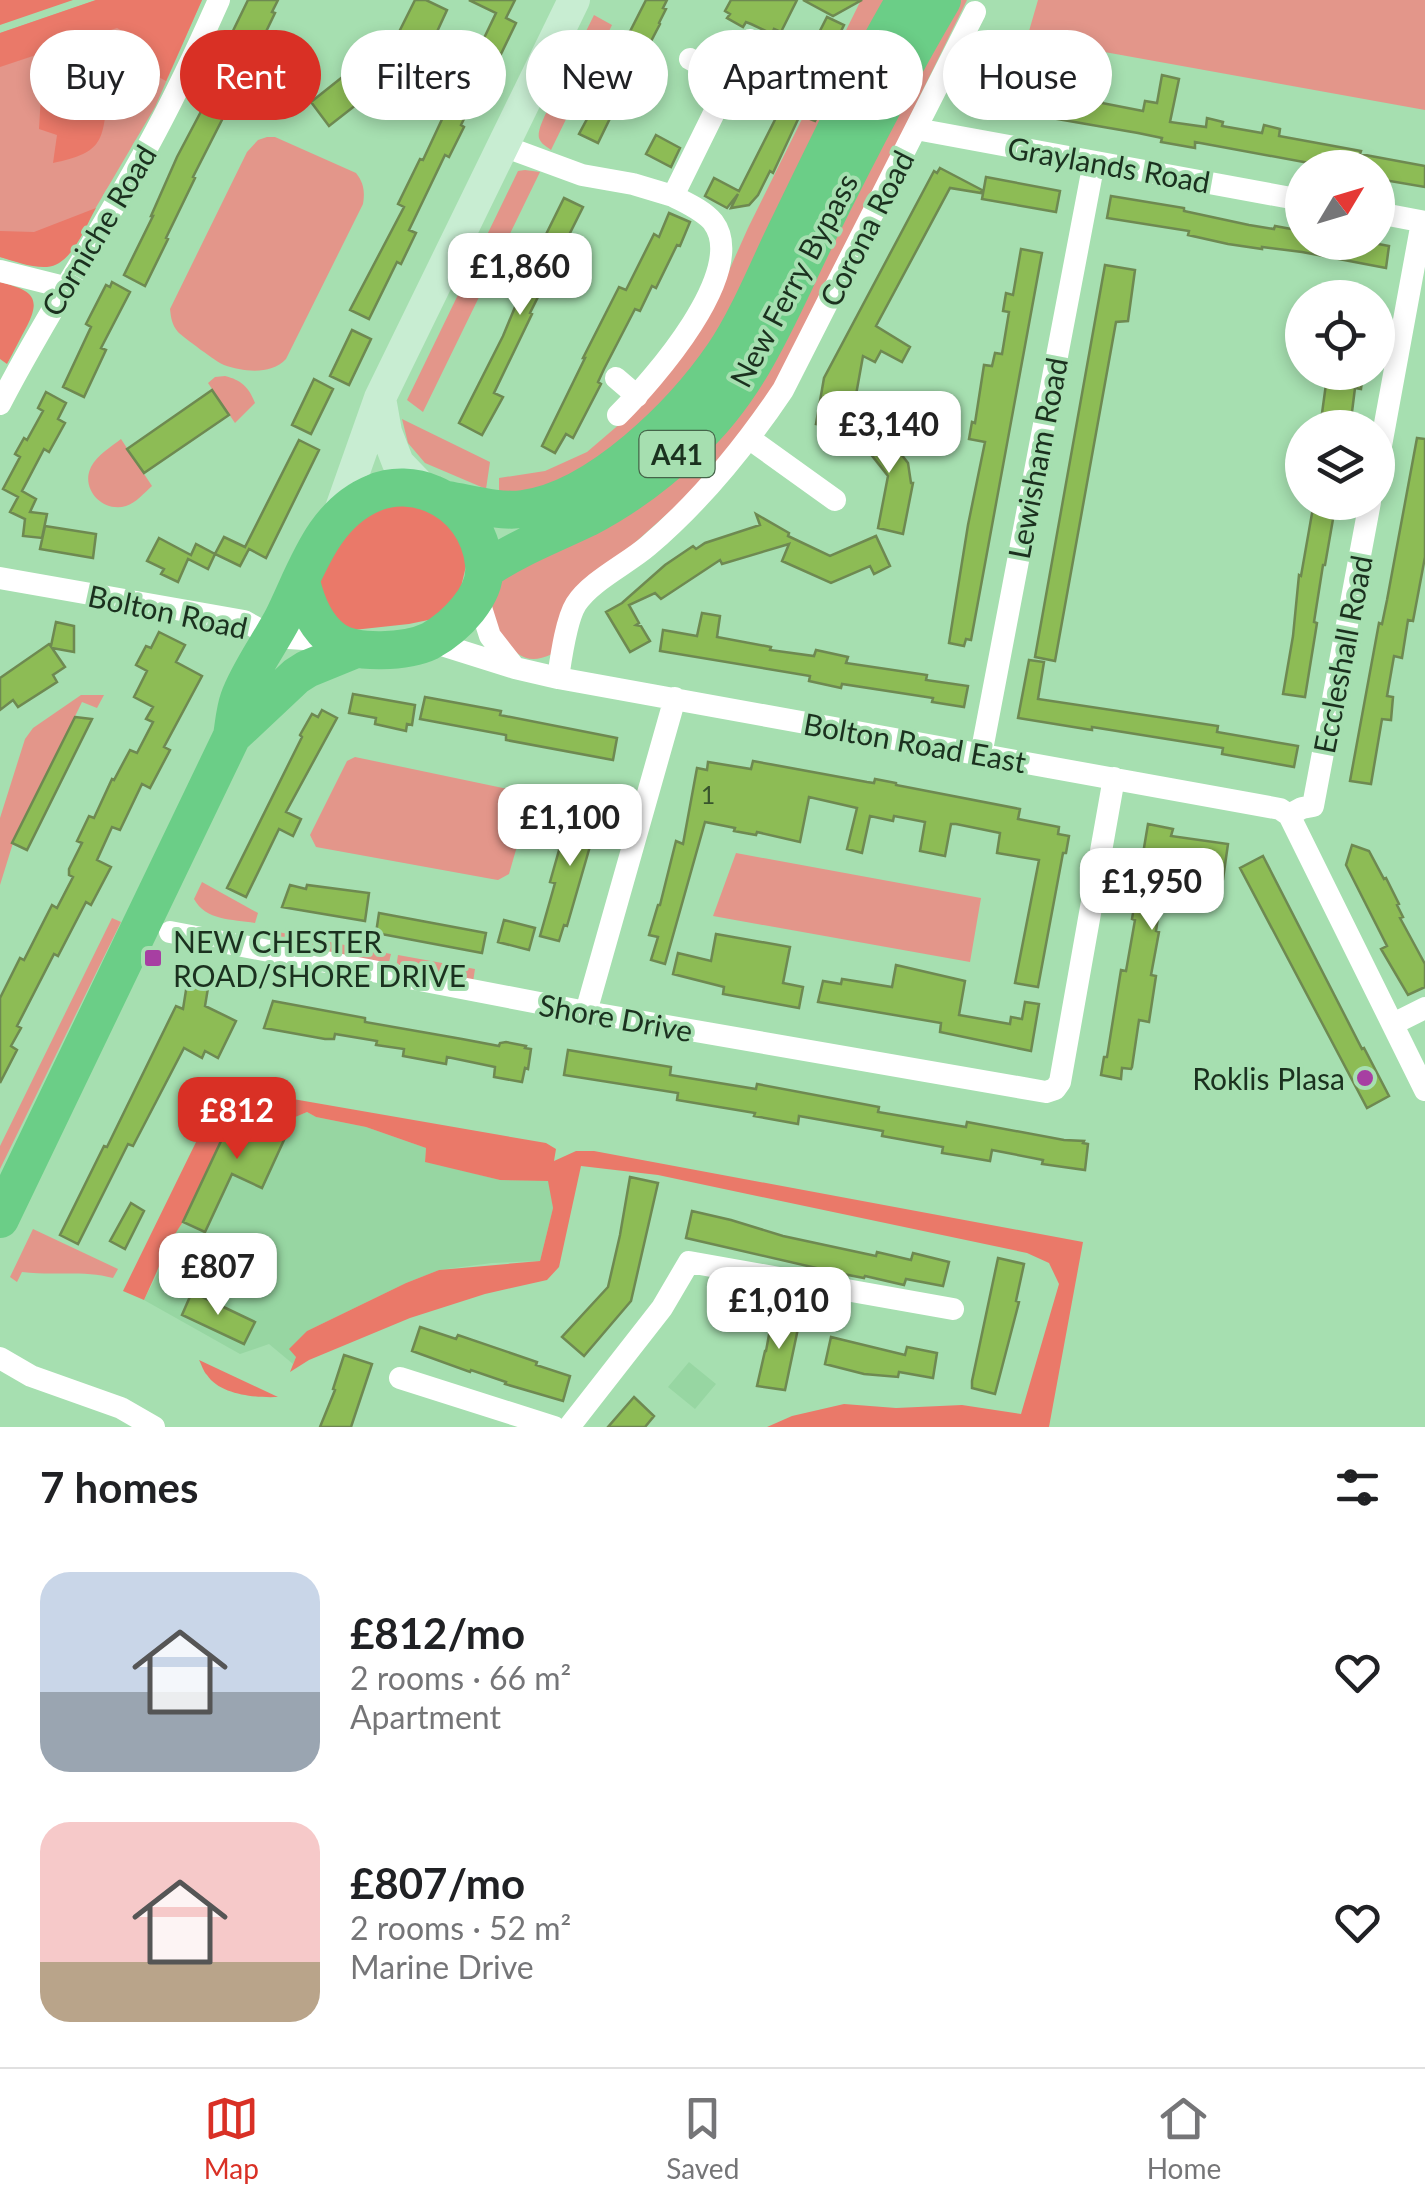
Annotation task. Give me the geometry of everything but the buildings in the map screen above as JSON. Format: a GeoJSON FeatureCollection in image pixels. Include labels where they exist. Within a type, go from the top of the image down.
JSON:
{"type":"FeatureCollection","features":[{"type":"Feature","properties":{"kind":"highway","name":"New Ferry Bypass"},"geometry":{"type":"LineString","coordinates":[[436,495],[504,510],[554,500],[616,466],[658,432],[694,395],[726,350],[905,0]]}},
{"type":"Feature","properties":{"kind":"highway","name":"New Ferry Bypass"},"geometry":{"type":"LineString","coordinates":[[481,582],[509,553],[590,517],[645,481],[692,442],[728,403],[771,335],[832,206],[958,6]]}},
{"type":"Feature","properties":{"kind":"highway","name":"A41"},"geometry":{"type":"LineString","coordinates":[[0,1219],[232,736],[240,697],[315,550],[338,516],[356,500],[382,489],[401,488],[436,495]]}},
{"type":"Feature","properties":{"kind":"highway"},"geometry":{"type":"LineString","coordinates":[[436,495],[465,517],[478,535],[481,582]]}},
{"type":"Feature","properties":{"kind":"highway"},"geometry":{"type":"LineString","coordinates":[[302,581],[312,614],[345,645]]}},
{"type":"Feature","properties":{"kind":"highway","name":"A41"},"geometry":{"type":"LineString","coordinates":[[232,736],[296,676],[345,645],[401,650],[429,641],[465,612],[481,582]]}},
{"type":"Feature","properties":{"kind":"main road"},"geometry":{"type":"LineString","coordinates":[[338,516],[380,398],[574,0]]}},
{"type":"Feature","properties":{"kind":"main road"},"geometry":{"type":"LineString","coordinates":[[380,398],[386,432],[398,463],[436,495]]}},
{"type":"Feature","properties":{"kind":"street","name":"Corniche Road"},"geometry":{"type":"LineString","coordinates":[[0,404],[33,340],[154,135],[219,0]]}},
{"type":"Feature","properties":{"kind":"street","name":"Corona Road"},"geometry":{"type":"LineString","coordinates":[[558,678],[573,608],[582,596],[648,546],[698,499],[750,439],[783,390],[916,129],[958,6]]}},
{"type":"Feature","properties":{"kind":"street"},"geometry":{"type":"LineString","coordinates":[[673,196],[710,120]]}},
{"type":"Feature","properties":{"kind":"street","name":"Graylands Road"},"geometry":{"type":"LineString","coordinates":[[916,129],[1285,197]]}},
{"type":"Feature","properties":{"kind":"street"},"geometry":{"type":"LineString","coordinates":[[503,146],[582,174],[673,196],[714,224],[721,254],[713,288],[686,333],[618,415]]}},
{"type":"Feature","properties":{"kind":"street","name":"Lewisham Road"},"geometry":{"type":"LineString","coordinates":[[980,755],[1094,162]]}},
{"type":"Feature","properties":{"kind":"street"},"geometry":{"type":"LineString","coordinates":[[1388,410],[1424,222],[1395,217]]}},
{"type":"Feature","properties":{"kind":"street"},"geometry":{"type":"LineString","coordinates":[[0,271],[64,287]]}},
{"type":"Feature","properties":{"kind":"street"},"geometry":{"type":"LineString","coordinates":[[616,378],[637,396]]}},
{"type":"Feature","properties":{"kind":"street"},"geometry":{"type":"LineString","coordinates":[[750,439],[835,500]]}},
{"type":"Feature","properties":{"kind":"street","name":"Eccleshall Road"},"geometry":{"type":"LineString","coordinates":[[1289,815],[1314,806],[1367,520]]}},
{"type":"Feature","properties":{"kind":"street","name":"Bolton Road"},"geometry":{"type":"LineString","coordinates":[[0,578],[244,621],[273,637],[345,645]]}},
{"type":"Feature","properties":{"kind":"street"},"geometry":{"type":"LineString","coordinates":[[481,582],[490,636],[514,668]]}},
{"type":"Feature","properties":{"kind":"street","name":"Bolton Road East"},"geometry":{"type":"LineString","coordinates":[[429,641],[558,678],[1280,809],[1289,815]]}},
{"type":"Feature","properties":{"kind":"street"},"geometry":{"type":"LineString","coordinates":[[586,1012],[675,698]]}},
{"type":"Feature","properties":{"kind":"street","name":"Shore Drive"},"geometry":{"type":"LineString","coordinates":[[170,932],[586,1012],[1046,1092],[1060,1082],[1114,778]]}},
{"type":"Feature","properties":{"kind":"street"},"geometry":{"type":"LineString","coordinates":[[1289,815],[1425,1090]]}},
{"type":"Feature","properties":{"kind":"street"},"geometry":{"type":"LineString","coordinates":[[1392,1024],[1425,1008]]}},
{"type":"Feature","properties":{"kind":"street"},"geometry":{"type":"LineString","coordinates":[[569,1427],[662,1308],[690,1262],[952,1308]]}},
{"type":"Feature","properties":{"kind":"street"},"geometry":{"type":"LineString","coordinates":[[0,1358],[31,1376],[121,1408],[154,1427]]}},
{"type":"Feature","properties":{"kind":"street"},"geometry":{"type":"LineString","coordinates":[[400,1378],[554,1427]]}},
{"type":"Feature","properties":{"kind":"shaded area"},"geometry":{"type":"Polygon","coordinates":[[[0,0],[73,0],[0,25],[0,0]]]}},
{"type":"Feature","properties":{"kind":"shaded area"},"geometry":{"type":"Polygon","coordinates":[[[96,0],[202,0],[189,30],[180,30],[180,50],[160,96],[160,30],[30,30],[30,120],[147,120],[68,255],[52,265],[0,257],[0,33],[96,0]]]}},
{"type":"Feature","properties":{"kind":"shaded area"},"geometry":{"type":"Polygon","coordinates":[[[96,0],[202,0],[189,30],[180,30],[180,50],[166,81],[160,78],[160,30],[30,30],[30,57],[0,67],[0,33],[96,0]]]}},
{"type":"Feature","properties":{"kind":"shaded area"},"geometry":{"type":"Polygon","coordinates":[[[861,0],[892,0],[877,30],[846,30],[861,0]]]}},
{"type":"Feature","properties":{"kind":"shaded area"},"geometry":{"type":"Polygon","coordinates":[[[952,0],[967,0],[952,30],[943,30],[943,49],[923,90],[923,46],[952,0]]]}},
{"type":"Feature","properties":{"kind":"shaded area"},"geometry":{"type":"Polygon","coordinates":[[[1038,0],[1425,0],[1425,110],[1112,53],[1112,30],[1029,30],[1038,0]]]}},
{"type":"Feature","properties":{"kind":"shaded area"},"geometry":{"type":"Polygon","coordinates":[[[594,15],[612,25],[610,30],[587,30],[594,15]]]}},
{"type":"Feature","properties":{"kind":"shaded area"},"geometry":{"type":"Polygon","coordinates":[[[40,120],[104,120],[101,136],[90,150],[53,163],[57,135],[39,129],[40,120]]]}},
{"type":"Feature","properties":{"kind":"shaded area"},"geometry":{"type":"Polygon","coordinates":[[[543,120],[566,120],[551,150],[540,140],[543,120]]]}},
{"type":"Feature","properties":{"kind":"shaded area"},"geometry":{"type":"Polygon","coordinates":[[[802,120],[831,120],[755,270],[687,382],[587,471],[523,494],[499,495],[499,478],[545,471],[587,452],[622,422],[719,293],[802,120]]]}},
{"type":"Feature","properties":{"kind":"shaded area"},"geometry":{"type":"Polygon","coordinates":[[[876,120],[908,120],[785,371],[704,481],[620,556],[552,654],[538,659],[521,656],[500,634],[493,618],[492,594],[499,576],[629,507],[876,120]]]}},
{"type":"Feature","properties":{"kind":"shaded area"},"geometry":{"type":"Polygon","coordinates":[[[267,137],[356,173],[364,200],[286,359],[273,368],[248,370],[224,365],[186,339],[174,327],[170,309],[247,152],[267,137]]]}},
{"type":"Feature","properties":{"kind":"shaded area"},"geometry":{"type":"Polygon","coordinates":[[[518,171],[540,172],[423,412],[407,400],[518,171]]]}},
{"type":"Feature","properties":{"kind":"shaded area"},"geometry":{"type":"Polygon","coordinates":[[[96,208],[77,244],[56,265],[35,266],[0,257],[0,231],[34,232],[96,208]]]}},
{"type":"Feature","properties":{"kind":"shaded area"},"geometry":{"type":"Polygon","coordinates":[[[0,282],[26,291],[34,307],[7,364],[0,359],[0,282]]]}},
{"type":"Feature","properties":{"kind":"shaded area"},"geometry":{"type":"Polygon","coordinates":[[[225,376],[244,385],[255,403],[235,423],[208,383],[225,376]]]}},
{"type":"Feature","properties":{"kind":"shaded area"},"geometry":{"type":"Polygon","coordinates":[[[402,419],[490,462],[486,489],[425,463],[408,443],[402,419]]]}},
{"type":"Feature","properties":{"kind":"shaded area"},"geometry":{"type":"Polygon","coordinates":[[[121,439],[152,486],[133,503],[117,507],[96,497],[88,475],[97,459],[121,439]]]}},
{"type":"Feature","properties":{"kind":"shaded area"},"geometry":{"type":"Polygon","coordinates":[[[379,500],[440,510],[464,545],[466,566],[461,587],[450,605],[433,619],[344,631],[331,624],[316,577],[346,527],[379,500]]]}},
{"type":"Feature","properties":{"kind":"shaded area"},"geometry":{"type":"Polygon","coordinates":[[[81,695],[104,695],[97,708],[82,702],[13,843],[0,885],[0,818],[25,739],[33,728],[81,695]]]}},
{"type":"Feature","properties":{"kind":"shaded area"},"geometry":{"type":"Polygon","coordinates":[[[355,757],[532,794],[509,874],[498,880],[316,847],[310,835],[347,761],[355,757]]]}},
{"type":"Feature","properties":{"kind":"shaded area"},"geometry":{"type":"Polygon","coordinates":[[[736,853],[981,898],[970,962],[713,916],[736,853]]]}},
{"type":"Feature","properties":{"kind":"shaded area"},"geometry":{"type":"Polygon","coordinates":[[[202,882],[258,913],[255,923],[220,918],[205,911],[194,899],[202,882]]]}},
{"type":"Feature","properties":{"kind":"shaded area"},"geometry":{"type":"Polygon","coordinates":[[[112,918],[121,922],[0,1169],[0,1146],[112,918]]]}},
{"type":"Feature","properties":{"kind":"shaded area"},"geometry":{"type":"Polygon","coordinates":[[[273,931],[391,954],[388,966],[269,942],[273,931]]]}},
{"type":"Feature","properties":{"kind":"shaded area"},"geometry":{"type":"Polygon","coordinates":[[[398,955],[475,969],[473,982],[396,968],[398,955]]]}},
{"type":"Feature","properties":{"kind":"shaded area"},"geometry":{"type":"Polygon","coordinates":[[[223,1087],[546,1143],[556,1149],[554,1161],[576,1151],[594,1151],[1083,1242],[1049,1427],[767,1427],[792,1416],[844,1404],[896,1408],[962,1405],[1021,1414],[1059,1284],[1049,1263],[1027,1253],[658,1175],[581,1166],[559,1267],[547,1280],[485,1294],[410,1318],[309,1360],[290,1372],[296,1357],[289,1349],[307,1331],[406,1283],[439,1270],[540,1261],[553,1208],[548,1181],[500,1180],[425,1162],[426,1148],[366,1127],[307,1112],[279,1124],[237,1105],[144,1300],[123,1291],[223,1087]]]}},
{"type":"Feature","properties":{"kind":"shaded area"},"geometry":{"type":"Polygon","coordinates":[[[238,1105],[279,1124],[307,1112],[366,1127],[426,1148],[425,1161],[500,1180],[549,1181],[553,1208],[540,1261],[439,1270],[406,1283],[307,1331],[293,1364],[269,1344],[240,1354],[144,1300],[238,1105]]]}},
{"type":"Feature","properties":{"kind":"shaded area"},"geometry":{"type":"Polygon","coordinates":[[[33,1229],[118,1269],[113,1278],[22,1272],[17,1282],[10,1277],[33,1229]]]}},
{"type":"Feature","properties":{"kind":"shaded area"},"geometry":{"type":"Polygon","coordinates":[[[199,1360],[278,1397],[249,1396],[220,1387],[199,1360]]]}},
{"type":"Feature","properties":{"kind":"shaded area"},"geometry":{"type":"Polygon","coordinates":[[[689,1362],[716,1384],[695,1409],[668,1387],[689,1362]]]}},
{"type":"Feature","properties":{"kind":"place","name":"NEW CHESTER ROAD/SHORE DRIVE"},"geometry":{"type":"Point","coordinates":[153,958]}},
{"type":"Feature","properties":{"kind":"place","name":"Roklis Plasa"},"geometry":{"type":"Point","coordinates":[1365,1078]}}]}
